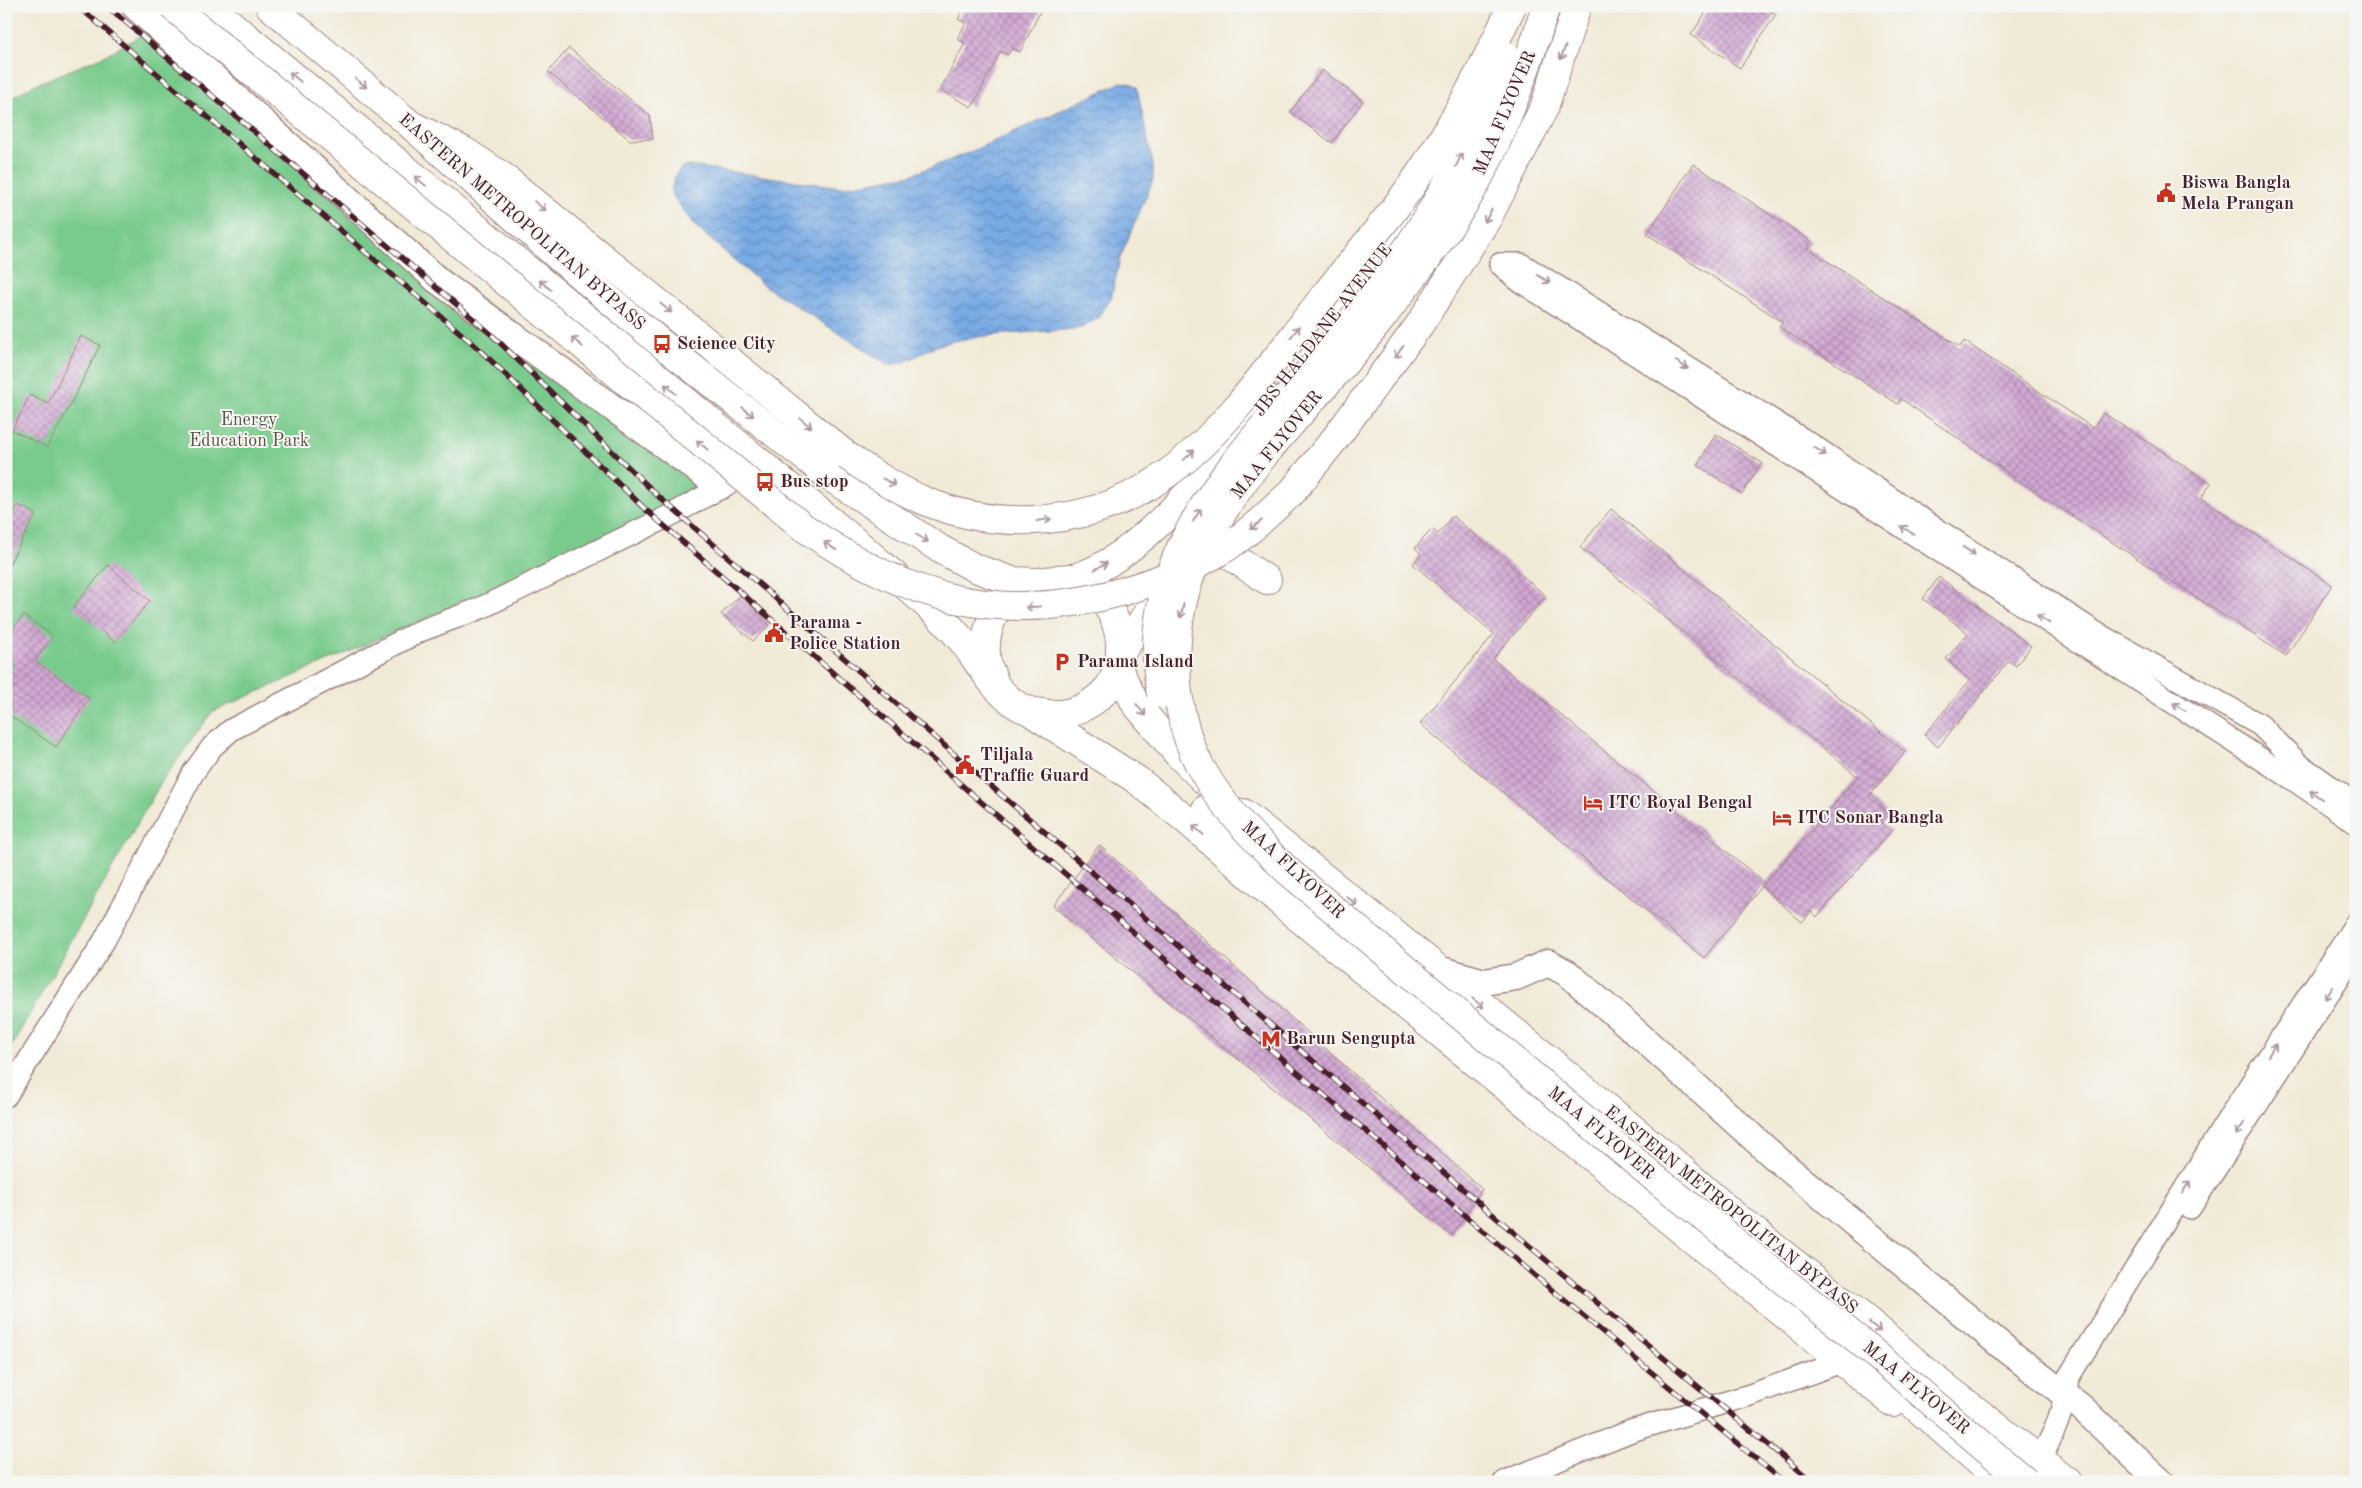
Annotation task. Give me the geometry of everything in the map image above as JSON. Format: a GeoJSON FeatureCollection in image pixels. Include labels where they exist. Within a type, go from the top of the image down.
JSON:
{"type":"FeatureCollection","features":[{"type":"Feature","properties":{"kind":"main road"},"geometry":{"type":"LineString","coordinates":[[172,6],[802,527],[861,565],[918,588],[944,596],[1014,607],[1081,602],[1149,583],[1187,568],[1220,551],[1258,523],[1292,492],[1337,436],[1420,324],[1487,219],[1544,108],[1578,6]]}},
{"type":"Feature","properties":{"kind":"main road"},"geometry":{"type":"LineString","coordinates":[[209,6],[863,548],[959,637],[1009,700],[1137,780],[1184,818],[1294,914],[1844,1361],[1986,1482]]}},
{"type":"Feature","properties":{"kind":"main road","name":"EASTERN METROPOLITAN BYPASS"},"geometry":{"type":"LineString","coordinates":[[270,6],[411,125],[568,265],[662,344],[830,477],[940,549],[975,568],[1012,581],[1045,581]]}},
{"type":"Feature","properties":{"kind":"main road","name":"JBS HALDANE AVENUE"},"geometry":{"type":"LineString","coordinates":[[1045,581],[1079,577],[1101,566],[1124,551],[1155,525],[1206,473],[1354,296],[1406,223],[1435,172],[1484,59],[1503,6]]}},
{"type":"Feature","properties":{"kind":"main road"},"geometry":{"type":"LineString","coordinates":[[411,125],[464,151],[502,176],[847,456],[878,477],[920,499],[984,518],[1036,521],[1069,516],[1122,501],[1169,473],[1214,431],[1250,390],[1396,206],[1455,115],[1512,6]]}},
{"type":"Feature","properties":{"kind":"main road","name":"MAA FLYOVER"},"geometry":{"type":"LineString","coordinates":[[1521,6],[1500,68],[1456,168],[1409,246],[1352,321],[1240,455],[1210,494],[1188,529],[1166,582],[1159,613],[1156,650],[1159,687],[1168,728],[1206,809],[1245,856],[1873,1370],[2002,1482]]}},
{"type":"Feature","properties":{"kind":"main road","name":"MAA FLYOVER"},"geometry":{"type":"LineString","coordinates":[[1546,6],[1533,48],[1495,146],[1466,200],[1381,319],[1265,453],[1236,491],[1200,553],[1188,586],[1177,639],[1176,664],[1179,706],[1186,734],[1200,766],[1220,798],[1257,842],[1289,872],[1656,1179],[1862,1343],[2026,1482]]}},
{"type":"Feature","properties":{"kind":"main road"},"geometry":{"type":"LineString","coordinates":[[1119,660],[1167,585],[1205,539],[1323,408],[1389,327],[1453,243],[1522,112],[1556,6]]}},
{"type":"Feature","properties":{"kind":"main road"},"geometry":{"type":"LineString","coordinates":[[1205,539],[1267,580]]}},
{"type":"Feature","properties":{"kind":"main road"},"geometry":{"type":"LineString","coordinates":[[994,681],[986,658],[986,634],[995,611],[1012,593],[1045,581],[1077,583],[1096,594],[1110,610],[1119,630],[1119,660],[1113,682],[1099,697],[1079,710],[1055,716],[1031,712]]}},
{"type":"Feature","properties":{"kind":"main road","name":"EASTERN METROPOLITAN BYPASS"},"geometry":{"type":"LineString","coordinates":[[1119,660],[1135,703],[1176,753],[1205,781],[1671,1160],[1735,1216],[1875,1327],[1932,1376],[2068,1482]]}},
{"type":"Feature","properties":{"kind":"street"},"geometry":{"type":"LineString","coordinates":[[135,6],[437,280],[720,486]]}},
{"type":"Feature","properties":{"kind":"street"},"geometry":{"type":"LineString","coordinates":[[2356,804],[2300,765],[2260,725],[2098,634],[1809,443],[1521,264],[1500,264],[1518,280],[2292,778],[2356,823]]}},
{"type":"Feature","properties":{"kind":"street"},"geometry":{"type":"LineString","coordinates":[[6,1096],[104,940],[193,774],[212,747],[231,730],[420,631],[482,608],[671,515],[720,486],[765,467]]}},
{"type":"Feature","properties":{"kind":"street"},"geometry":{"type":"LineString","coordinates":[[2039,1458],[2056,1431],[2066,1395],[2068,1378],[2230,1114],[2356,923]]}},
{"type":"Feature","properties":{"kind":"street"},"geometry":{"type":"LineString","coordinates":[[2066,1395],[2077,1387],[2244,1123],[2356,952]]}},
{"type":"Feature","properties":{"kind":"street"},"geometry":{"type":"LineString","coordinates":[[1438,969],[1484,982],[1516,977],[1548,963],[1566,973],[1629,1026],[1778,1160],[2010,1352],[2066,1395],[2161,1482]]}},
{"type":"Feature","properties":{"kind":"street"},"geometry":{"type":"LineString","coordinates":[[1504,1482],[1631,1431],[1750,1395],[1844,1361]]}},
{"type":"Feature","properties":{"kind":"green space","name":"Energy Education Park"},"geometry":{"type":"Polygon","coordinates":[[[155,28],[697,480],[699,494],[569,551],[449,608],[212,712],[160,784],[6,1056],[6,101],[32,86],[102,57],[155,28]]]}},
{"type":"Feature","properties":{"kind":"water"},"geometry":{"type":"Polygon","coordinates":[[[1122,82],[1132,84],[1137,88],[1153,165],[1153,180],[1120,258],[1111,299],[1098,318],[1081,328],[952,341],[936,346],[901,363],[887,364],[762,284],[694,225],[672,195],[671,189],[677,173],[682,167],[689,166],[841,187],[911,175],[968,153],[1122,82]]]}},
{"type":"Feature","properties":{"kind":"building"},"geometry":{"type":"Polygon","coordinates":[[[965,6],[1043,6],[1020,52],[1012,48],[1008,55],[1001,51],[972,107],[940,90],[965,43],[957,39],[966,23],[958,19],[965,6]]]}},
{"type":"Feature","properties":{"kind":"building"},"geometry":{"type":"Polygon","coordinates":[[[1710,6],[1763,6],[1776,14],[1740,68],[1691,35],[1710,6]]]}},
{"type":"Feature","properties":{"kind":"building"},"geometry":{"type":"Polygon","coordinates":[[[569,48],[650,116],[653,139],[630,140],[548,72],[569,48]]]}},
{"type":"Feature","properties":{"kind":"building"},"geometry":{"type":"Polygon","coordinates":[[[1322,70],[1363,101],[1332,143],[1290,112],[1322,70]]]}},
{"type":"Feature","properties":{"kind":"building"},"geometry":{"type":"Polygon","coordinates":[[[1693,164],[1811,241],[1807,248],[1960,347],[1964,341],[2093,428],[2103,413],[2211,483],[2201,498],[2332,585],[2286,656],[2046,499],[1901,399],[1898,404],[1779,327],[1783,322],[1647,234],[1693,164]]]}},
{"type":"Feature","properties":{"kind":"building"},"geometry":{"type":"Polygon","coordinates":[[[81,336],[100,345],[47,447],[12,430],[30,395],[48,404],[81,336]]]}},
{"type":"Feature","properties":{"kind":"building"},"geometry":{"type":"Polygon","coordinates":[[[1716,434],[1762,463],[1742,494],[1697,465],[1716,434]]]}},
{"type":"Feature","properties":{"kind":"building"},"geometry":{"type":"Polygon","coordinates":[[[18,505],[36,514],[6,570],[6,528],[18,505]]]}},
{"type":"Feature","properties":{"kind":"building"},"geometry":{"type":"Polygon","coordinates":[[[1611,509],[1905,752],[1869,797],[1889,814],[1882,823],[1891,831],[1817,917],[1811,911],[1802,922],[1762,887],[1858,777],[1580,547],[1611,509]]]}},
{"type":"Feature","properties":{"kind":"building","name":"ITC Royal Bengal"},"geometry":{"type":"Polygon","coordinates":[[[1453,516],[1546,596],[1493,659],[1765,883],[1704,958],[1420,724],[1494,634],[1413,564],[1421,554],[1415,548],[1432,529],[1438,534],[1453,516]]]}},
{"type":"Feature","properties":{"kind":"building"},"geometry":{"type":"Polygon","coordinates":[[[108,565],[150,601],[115,642],[73,607],[108,565]]]}},
{"type":"Feature","properties":{"kind":"building"},"geometry":{"type":"Polygon","coordinates":[[[1939,577],[2031,646],[2016,666],[2009,661],[1938,747],[1924,735],[1970,680],[1946,659],[1968,633],[1923,599],[1939,577]]]}},
{"type":"Feature","properties":{"kind":"building"},"geometry":{"type":"Polygon","coordinates":[[[741,595],[770,625],[753,641],[721,614],[741,595]]]}},
{"type":"Feature","properties":{"kind":"building"},"geometry":{"type":"Polygon","coordinates":[[[23,615],[53,636],[35,661],[89,698],[56,747],[6,713],[6,675],[14,664],[6,658],[6,639],[23,615]]]}},
{"type":"Feature","properties":{"kind":"building","name":"Barun Sengupta"},"geometry":{"type":"Polygon","coordinates":[[[1099,845],[1482,1189],[1452,1236],[1053,906],[1099,845]]]}},
{"type":"Feature","properties":{"kind":"railway"},"geometry":{"type":"LineString","coordinates":[[78,6],[478,348],[645,509],[973,795],[1540,1280],[1784,1482]]}},
{"type":"Feature","properties":{"kind":"railway"},"geometry":{"type":"LineString","coordinates":[[107,6],[491,334],[658,496],[985,781],[1553,1266],[1813,1482]]}},
{"type":"Feature","properties":{"kind":"place","name":"Biswa Bangla Mela Prangan"},"geometry":{"type":"Point","coordinates":[2166,193]}},
{"type":"Feature","properties":{"kind":"place","name":"Science City"},"geometry":{"type":"Point","coordinates":[662,344]}},
{"type":"Feature","properties":{"kind":"place","name":"Bus stop"},"geometry":{"type":"Point","coordinates":[765,482]}},
{"type":"Feature","properties":{"kind":"place","name":"Parama - Police Station"},"geometry":{"type":"Point","coordinates":[774,633]}},
{"type":"Feature","properties":{"kind":"place","name":"Parama Island"},"geometry":{"type":"Point","coordinates":[1062,662]}},
{"type":"Feature","properties":{"kind":"place","name":"Tiljala Traffic Guard"},"geometry":{"type":"Point","coordinates":[965,765]}},
{"type":"Feature","properties":{"kind":"place","name":"ITC Royal Bengal"},"geometry":{"type":"Point","coordinates":[1593,803]}},
{"type":"Feature","properties":{"kind":"place","name":"ITC Sonar Bangla"},"geometry":{"type":"Point","coordinates":[1782,818]}},
{"type":"Feature","properties":{"kind":"place","name":"Barun Sengupta"},"geometry":{"type":"Point","coordinates":[1271,1039]}}]}
